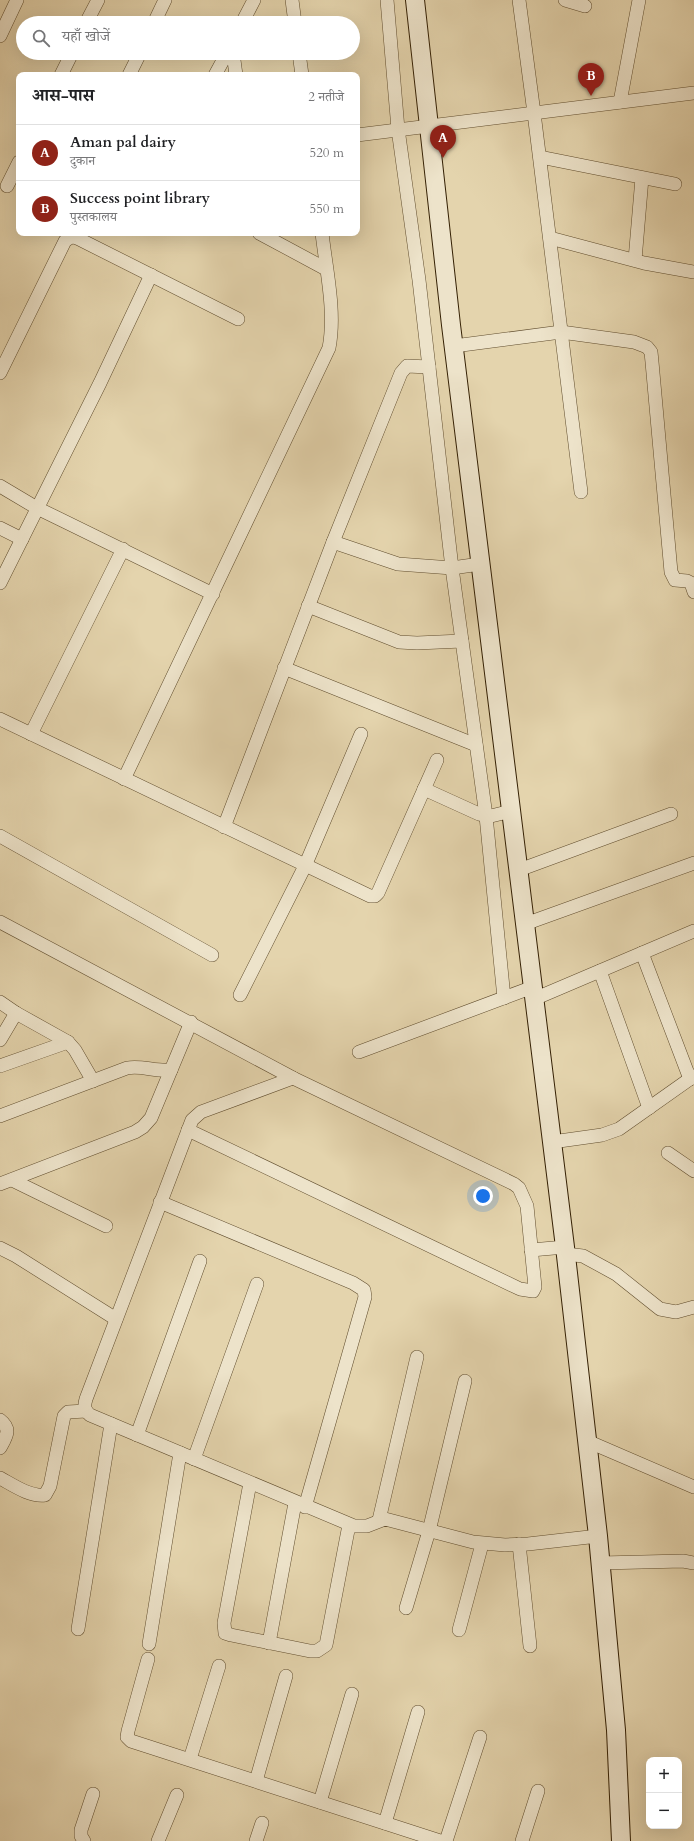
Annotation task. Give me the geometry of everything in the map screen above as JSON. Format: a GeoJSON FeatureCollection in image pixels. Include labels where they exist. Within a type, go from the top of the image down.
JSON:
{"type":"FeatureCollection","features":[{"type":"Feature","properties":{"kind":"street"},"geometry":{"type":"LineString","coordinates":[[0,36],[17,0]]}},
{"type":"Feature","properties":{"kind":"street"},"geometry":{"type":"LineString","coordinates":[[90,16],[98,0]]}},
{"type":"Feature","properties":{"kind":"street"},"geometry":{"type":"LineString","coordinates":[[157,16],[165,0]]}},
{"type":"Feature","properties":{"kind":"street"},"geometry":{"type":"LineString","coordinates":[[246,16],[254,0]]}},
{"type":"Feature","properties":{"kind":"street"},"geometry":{"type":"LineString","coordinates":[[292,0],[294,16]]}},
{"type":"Feature","properties":{"kind":"street"},"geometry":{"type":"LineString","coordinates":[[387,0],[429,366],[456,567],[462,641],[476,745],[488,816],[552,1142],[563,1250],[587,1441],[594,1536],[601,1562],[616,1730],[621,1841]]}},
{"type":"Feature","properties":{"kind":"street"},"geometry":{"type":"LineString","coordinates":[[414,0],[425,127],[454,346],[477,565],[508,812],[525,924],[523,993]]}},
{"type":"Feature","properties":{"kind":"street"},"geometry":{"type":"LineString","coordinates":[[519,0],[540,157],[581,492]]}},
{"type":"Feature","properties":{"kind":"street"},"geometry":{"type":"LineString","coordinates":[[565,0],[586,6]]}},
{"type":"Feature","properties":{"kind":"street"},"geometry":{"type":"LineString","coordinates":[[620,102],[639,0]]}},
{"type":"Feature","properties":{"kind":"street"},"geometry":{"type":"LineString","coordinates":[[62,72],[68,60]]}},
{"type":"Feature","properties":{"kind":"street"},"geometry":{"type":"LineString","coordinates":[[130,72],[136,60]]}},
{"type":"Feature","properties":{"kind":"street"},"geometry":{"type":"LineString","coordinates":[[217,72],[223,60]]}},
{"type":"Feature","properties":{"kind":"street"},"geometry":{"type":"LineString","coordinates":[[234,60],[236,72]]}},
{"type":"Feature","properties":{"kind":"street"},"geometry":{"type":"LineString","coordinates":[[300,60],[302,72]]}},
{"type":"Feature","properties":{"kind":"street"},"geometry":{"type":"LineString","coordinates":[[360,135],[693,94]]}},
{"type":"Feature","properties":{"kind":"street"},"geometry":{"type":"LineString","coordinates":[[540,157],[675,184]]}},
{"type":"Feature","properties":{"kind":"street"},"geometry":{"type":"LineString","coordinates":[[7,186],[16,168]]}},
{"type":"Feature","properties":{"kind":"street"},"geometry":{"type":"LineString","coordinates":[[635,260],[642,178]]}},
{"type":"Feature","properties":{"kind":"street"},"geometry":{"type":"LineString","coordinates":[[0,373],[65,241],[72,236]]}},
{"type":"Feature","properties":{"kind":"street"},"geometry":{"type":"LineString","coordinates":[[75,236],[238,319]]}},
{"type":"Feature","properties":{"kind":"street"},"geometry":{"type":"LineString","coordinates":[[265,236],[326,269]]}},
{"type":"Feature","properties":{"kind":"street"},"geometry":{"type":"LineString","coordinates":[[124,778],[329,348],[332,335],[332,317],[322,236]]}},
{"type":"Feature","properties":{"kind":"street"},"geometry":{"type":"LineString","coordinates":[[550,238],[635,260],[694,272]]}},
{"type":"Feature","properties":{"kind":"street"},"geometry":{"type":"LineString","coordinates":[[0,583],[151,275]]}},
{"type":"Feature","properties":{"kind":"street"},"geometry":{"type":"LineString","coordinates":[[454,346],[561,332],[634,342],[647,347],[651,352],[671,572],[675,580],[687,581],[691,583],[694,592]]}},
{"type":"Feature","properties":{"kind":"street"},"geometry":{"type":"LineString","coordinates":[[224,827],[308,606],[401,373],[407,366],[429,366]]}},
{"type":"Feature","properties":{"kind":"street"},"geometry":{"type":"LineString","coordinates":[[0,486],[37,508],[213,594]]}},
{"type":"Feature","properties":{"kind":"street"},"geometry":{"type":"LineString","coordinates":[[0,528],[22,539]]}},
{"type":"Feature","properties":{"kind":"street"},"geometry":{"type":"LineString","coordinates":[[333,542],[398,564],[456,567],[477,565]]}},
{"type":"Feature","properties":{"kind":"street"},"geometry":{"type":"LineString","coordinates":[[31,734],[123,550]]}},
{"type":"Feature","properties":{"kind":"street"},"geometry":{"type":"LineString","coordinates":[[308,606],[399,642],[417,644],[462,641]]}},
{"type":"Feature","properties":{"kind":"street"},"geometry":{"type":"LineString","coordinates":[[284,668],[476,745]]}},
{"type":"Feature","properties":{"kind":"street"},"geometry":{"type":"LineString","coordinates":[[0,719],[364,894],[374,896],[378,893],[437,760]]}},
{"type":"Feature","properties":{"kind":"street"},"geometry":{"type":"LineString","coordinates":[[240,995],[305,866],[361,734]]}},
{"type":"Feature","properties":{"kind":"street"},"geometry":{"type":"LineString","coordinates":[[424,789],[470,811],[488,816],[508,812]]}},
{"type":"Feature","properties":{"kind":"street"},"geometry":{"type":"LineString","coordinates":[[518,870],[671,814]]}},
{"type":"Feature","properties":{"kind":"street"},"geometry":{"type":"LineString","coordinates":[[0,836],[212,955]]}},
{"type":"Feature","properties":{"kind":"street"},"geometry":{"type":"LineString","coordinates":[[525,924],[694,863]]}},
{"type":"Feature","properties":{"kind":"street"},"geometry":{"type":"LineString","coordinates":[[0,922],[191,1022],[293,1078],[514,1184],[519,1188],[527,1206],[536,1249],[535,1287],[533,1291],[528,1292],[520,1289],[188,1130]]}},
{"type":"Feature","properties":{"kind":"street"},"geometry":{"type":"LineString","coordinates":[[359,1052],[523,993],[600,971],[694,931]]}},
{"type":"Feature","properties":{"kind":"street"},"geometry":{"type":"LineString","coordinates":[[552,1142],[611,1132],[619,1129],[692,1078],[642,953]]}},
{"type":"Feature","properties":{"kind":"street"},"geometry":{"type":"LineString","coordinates":[[600,971],[649,1108]]}},
{"type":"Feature","properties":{"kind":"street"},"geometry":{"type":"LineString","coordinates":[[0,1002],[16,1013],[68,1042],[75,1050],[93,1081]]}},
{"type":"Feature","properties":{"kind":"street"},"geometry":{"type":"LineString","coordinates":[[0,1040],[16,1013]]}},
{"type":"Feature","properties":{"kind":"street"},"geometry":{"type":"LineString","coordinates":[[6,1182],[135,1132],[143,1127],[151,1118],[191,1022]]}},
{"type":"Feature","properties":{"kind":"street"},"geometry":{"type":"LineString","coordinates":[[0,1066],[68,1042]]}},
{"type":"Feature","properties":{"kind":"street"},"geometry":{"type":"LineString","coordinates":[[0,1116],[134,1066],[142,1066],[162,1072],[171,1070]]}},
{"type":"Feature","properties":{"kind":"street"},"geometry":{"type":"LineString","coordinates":[[86,1412],[84,1406],[86,1399],[192,1120],[201,1112],[293,1078]]}},
{"type":"Feature","properties":{"kind":"street"},"geometry":{"type":"LineString","coordinates":[[668,1153],[694,1171]]}},
{"type":"Feature","properties":{"kind":"street"},"geometry":{"type":"LineString","coordinates":[[6,1182],[106,1226]]}},
{"type":"Feature","properties":{"kind":"street"},"geometry":{"type":"LineString","coordinates":[[160,1202],[353,1283],[364,1290],[365,1296],[300,1505],[269,1643]]}},
{"type":"Feature","properties":{"kind":"street"},"geometry":{"type":"LineString","coordinates":[[0,1248],[16,1256],[116,1320]]}},
{"type":"Feature","properties":{"kind":"street"},"geometry":{"type":"LineString","coordinates":[[536,1249],[563,1250],[583,1256],[616,1274],[660,1309],[676,1312],[694,1307]]}},
{"type":"Feature","properties":{"kind":"street"},"geometry":{"type":"LineString","coordinates":[[137,1435],[200,1261]]}},
{"type":"Feature","properties":{"kind":"street"},"geometry":{"type":"LineString","coordinates":[[194,1459],[257,1284]]}},
{"type":"Feature","properties":{"kind":"street"},"geometry":{"type":"LineString","coordinates":[[379,1520],[417,1357]]}},
{"type":"Feature","properties":{"kind":"street"},"geometry":{"type":"LineString","coordinates":[[406,1608],[429,1531],[465,1381]]}},
{"type":"Feature","properties":{"kind":"street"},"geometry":{"type":"LineString","coordinates":[[0,1478],[32,1494],[39,1496],[45,1495],[50,1486],[64,1416],[68,1412],[86,1412],[349,1525],[361,1527],[367,1526],[379,1520],[391,1520],[482,1544],[518,1544],[594,1536]]}},
{"type":"Feature","properties":{"kind":"street"},"geometry":{"type":"LineString","coordinates":[[0,1420],[6,1425],[8,1430],[7,1437],[0,1448]]}},
{"type":"Feature","properties":{"kind":"street"},"geometry":{"type":"LineString","coordinates":[[78,1629],[111,1424]]}},
{"type":"Feature","properties":{"kind":"street"},"geometry":{"type":"LineString","coordinates":[[587,1441],[694,1487]]}},
{"type":"Feature","properties":{"kind":"street"},"geometry":{"type":"LineString","coordinates":[[149,1644],[180,1453]]}},
{"type":"Feature","properties":{"kind":"street"},"geometry":{"type":"LineString","coordinates":[[250,1483],[224,1628],[225,1633],[310,1650],[317,1650],[326,1645],[349,1525]]}},
{"type":"Feature","properties":{"kind":"street"},"geometry":{"type":"LineString","coordinates":[[459,1630],[482,1544]]}},
{"type":"Feature","properties":{"kind":"street"},"geometry":{"type":"LineString","coordinates":[[518,1544],[530,1646]]}},
{"type":"Feature","properties":{"kind":"street"},"geometry":{"type":"LineString","coordinates":[[601,1562],[683,1561],[694,1563]]}},
{"type":"Feature","properties":{"kind":"street"},"geometry":{"type":"LineString","coordinates":[[148,1659],[128,1737],[131,1741],[440,1841]]}},
{"type":"Feature","properties":{"kind":"street"},"geometry":{"type":"LineString","coordinates":[[190,1759],[219,1666]]}},
{"type":"Feature","properties":{"kind":"street"},"geometry":{"type":"LineString","coordinates":[[256,1781],[286,1676]]}},
{"type":"Feature","properties":{"kind":"street"},"geometry":{"type":"LineString","coordinates":[[320,1802],[352,1694]]}},
{"type":"Feature","properties":{"kind":"street"},"geometry":{"type":"LineString","coordinates":[[385,1823],[418,1712]]}},
{"type":"Feature","properties":{"kind":"street"},"geometry":{"type":"LineString","coordinates":[[446,1841],[480,1737]]}},
{"type":"Feature","properties":{"kind":"street"},"geometry":{"type":"LineString","coordinates":[[522,1841],[538,1791]]}},
{"type":"Feature","properties":{"kind":"street"},"geometry":{"type":"LineString","coordinates":[[84,1841],[80,1836],[80,1830],[93,1794]]}},
{"type":"Feature","properties":{"kind":"street"},"geometry":{"type":"LineString","coordinates":[[158,1841],[177,1795]]}},
{"type":"Feature","properties":{"kind":"street"},"geometry":{"type":"LineString","coordinates":[[256,1841],[262,1823]]}},
{"type":"Feature","properties":{"kind":"place","name":"Success point library"},"geometry":{"type":"Point","coordinates":[591,96]}},
{"type":"Feature","properties":{"kind":"place","name":"Aman pal dairy"},"geometry":{"type":"Point","coordinates":[443,158]}}]}
